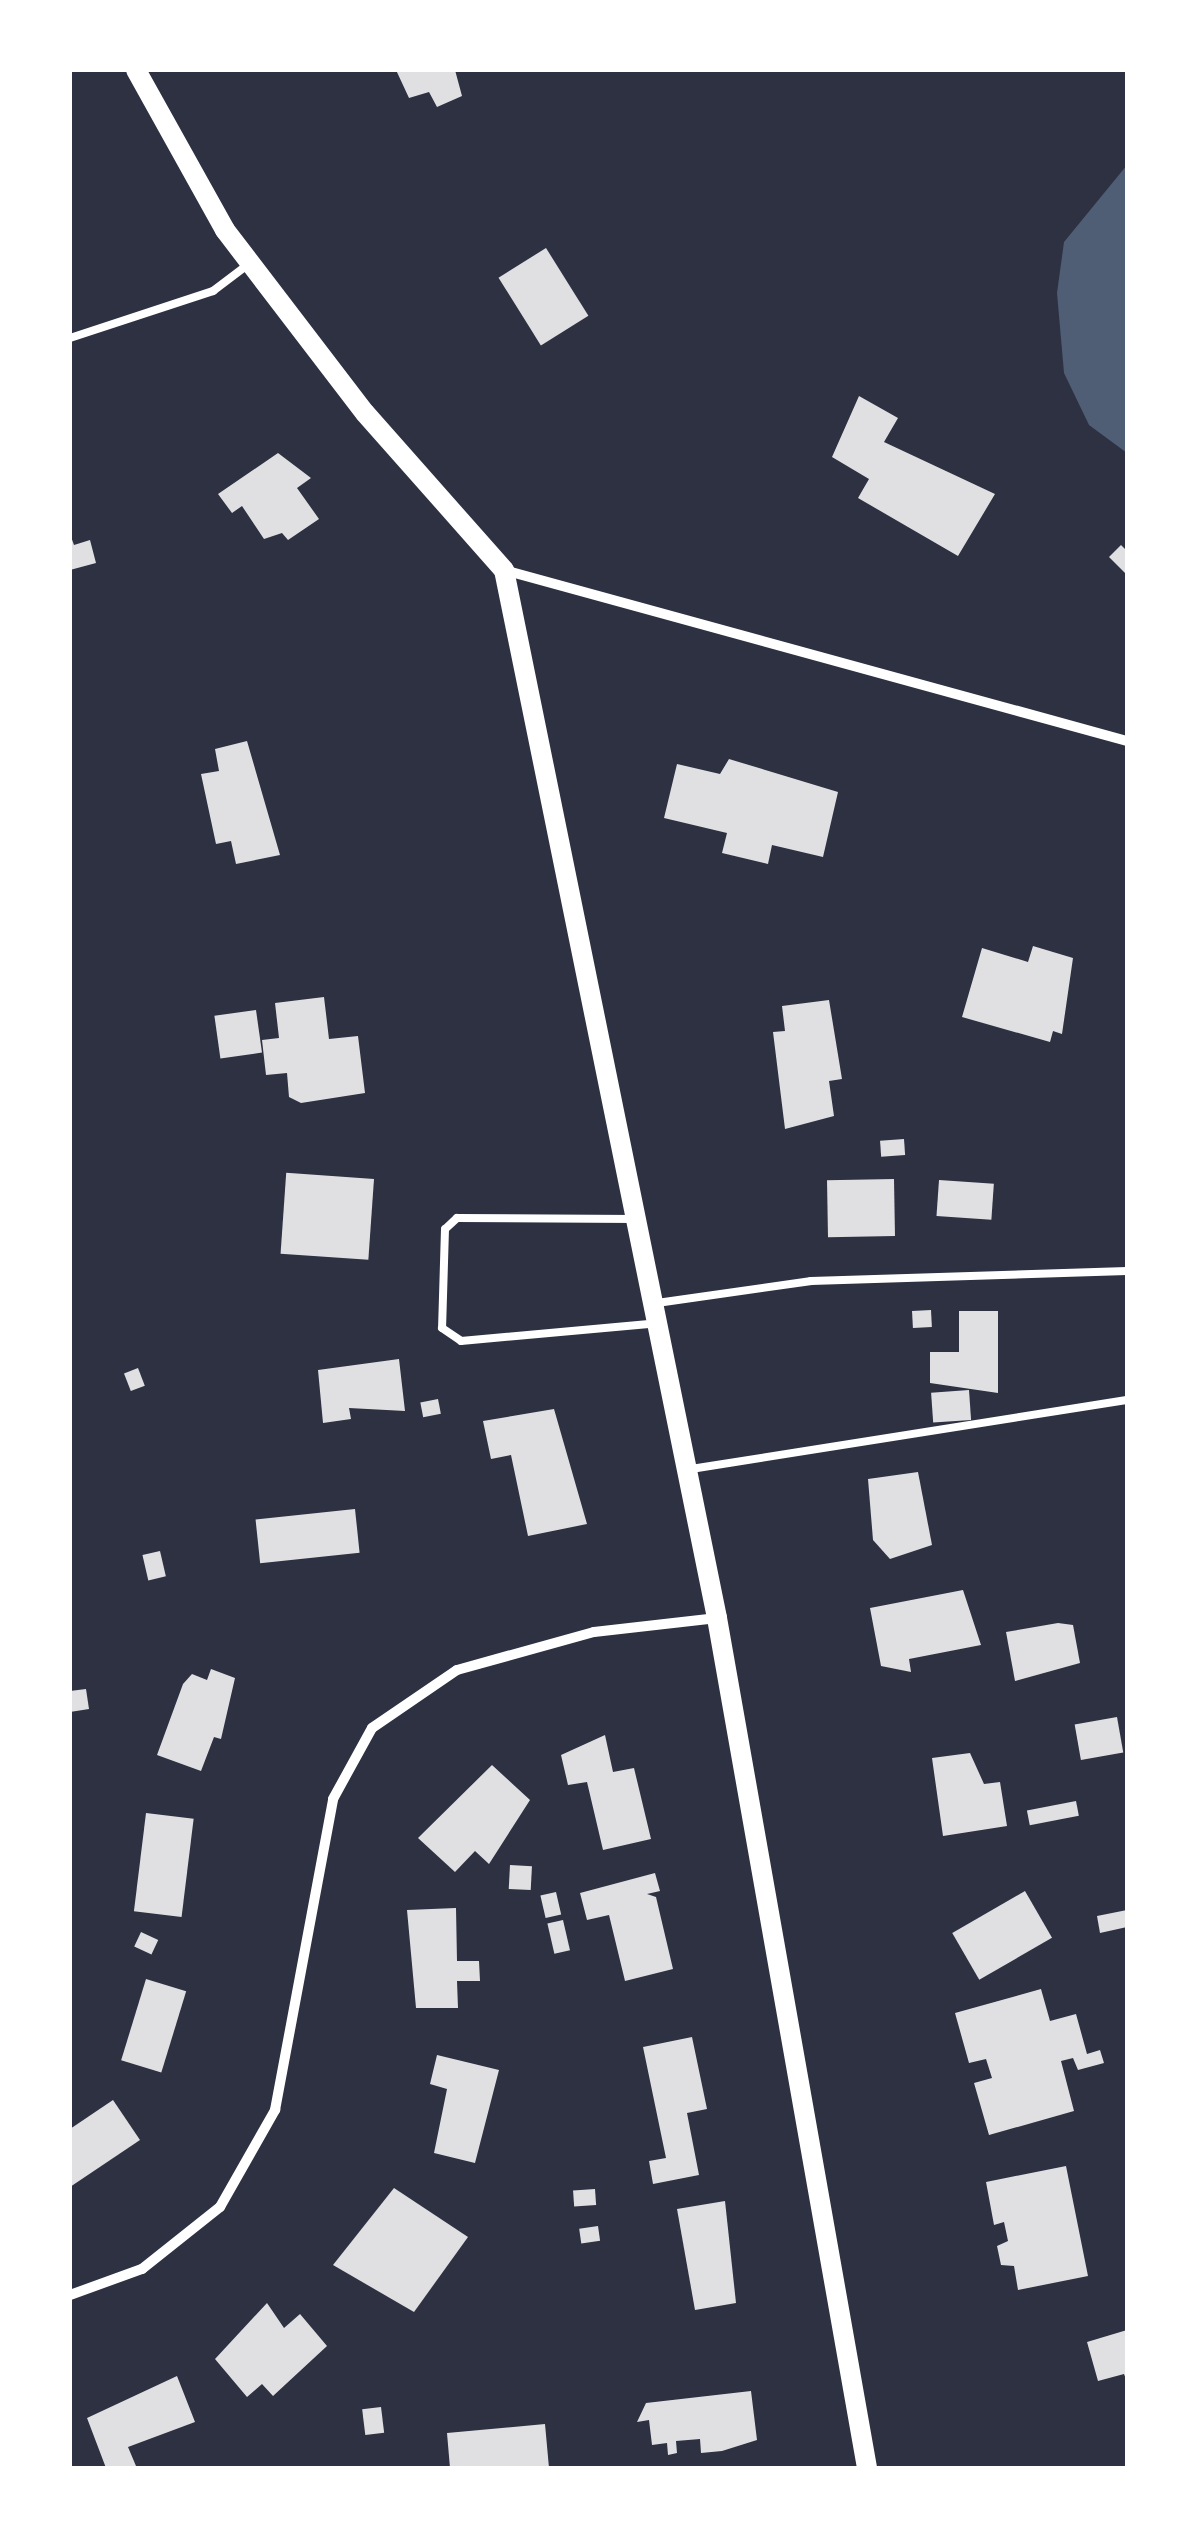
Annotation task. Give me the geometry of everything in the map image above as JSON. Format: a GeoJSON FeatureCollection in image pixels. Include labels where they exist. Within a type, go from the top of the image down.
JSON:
{"type":"FeatureCollection","features":[{"type":"Feature","properties":{"kind":"main road"},"geometry":{"type":"LineString","coordinates":[[136,70],[250,264],[504,570],[716,1618],[867,2468]]}},
{"type":"Feature","properties":{"kind":"street"},"geometry":{"type":"LineString","coordinates":[[504,570],[1127,742]]}},
{"type":"Feature","properties":{"kind":"street"},"geometry":{"type":"LineString","coordinates":[[70,2295],[142,2269],[220,2207],[276,2110],[333,1799],[372,1728],[458,1670],[594,1632],[716,1618]]}},
{"type":"Feature","properties":{"kind":"lane"},"geometry":{"type":"LineString","coordinates":[[70,338],[213,290],[250,264]]}},
{"type":"Feature","properties":{"kind":"lane"},"geometry":{"type":"LineString","coordinates":[[636,1219],[457,1218],[446,1230],[442,1328],[461,1341],[654,1314],[811,1281],[1127,1271]]}},
{"type":"Feature","properties":{"kind":"lane"},"geometry":{"type":"LineString","coordinates":[[686,1470],[1127,1400]]}},
{"type":"Feature","properties":{"kind":"water"},"geometry":{"type":"Polygon","coordinates":[[[1127,165],[1127,453],[1089,425],[1064,373],[1057,293],[1064,242],[1127,165]]]}},
{"type":"Feature","properties":{"kind":"building"},"geometry":{"type":"Polygon","coordinates":[[[396,70],[455,70],[462,96],[437,107],[429,92],[409,98],[396,70]]]}},
{"type":"Feature","properties":{"kind":"building"},"geometry":{"type":"Polygon","coordinates":[[[546,248],[588,316],[541,346],[499,278],[546,248]]]}},
{"type":"Feature","properties":{"kind":"building"},"geometry":{"type":"Polygon","coordinates":[[[859,396],[898,418],[884,442],[995,494],[958,556],[858,498],[869,479],[832,457],[859,396]]]}},
{"type":"Feature","properties":{"kind":"building"},"geometry":{"type":"Polygon","coordinates":[[[278,453],[311,478],[297,488],[319,519],[288,540],[282,533],[264,539],[242,506],[232,513],[218,494],[278,453]]]}},
{"type":"Feature","properties":{"kind":"building"},"geometry":{"type":"Polygon","coordinates":[[[70,534],[74,545],[90,540],[96,563],[70,570],[70,534]]]}},
{"type":"Feature","properties":{"kind":"building"},"geometry":{"type":"Polygon","coordinates":[[[1121,545],[1127,551],[1127,575],[1109,557],[1121,545]]]}},
{"type":"Feature","properties":{"kind":"building"},"geometry":{"type":"Polygon","coordinates":[[[247,741],[280,855],[236,864],[231,841],[216,844],[201,774],[219,771],[215,749],[247,741]]]}},
{"type":"Feature","properties":{"kind":"building"},"geometry":{"type":"Polygon","coordinates":[[[729,759],[838,792],[823,857],[772,845],[768,864],[722,853],[727,833],[664,818],[677,764],[720,774],[729,759]]]}},
{"type":"Feature","properties":{"kind":"building"},"geometry":{"type":"Polygon","coordinates":[[[1033,946],[1073,958],[1062,1034],[1053,1031],[1050,1042],[962,1017],[982,948],[1028,962],[1033,946]]]}},
{"type":"Feature","properties":{"kind":"building"},"geometry":{"type":"Polygon","coordinates":[[[324,997],[329,1039],[358,1036],[365,1093],[301,1103],[289,1097],[287,1073],[266,1075],[262,1040],[279,1038],[275,1003],[324,997]]]}},
{"type":"Feature","properties":{"kind":"building"},"geometry":{"type":"Polygon","coordinates":[[[829,1000],[842,1079],[829,1081],[834,1116],[785,1129],[773,1032],[785,1031],[782,1006],[829,1000]]]}},
{"type":"Feature","properties":{"kind":"building"},"geometry":{"type":"Polygon","coordinates":[[[256,1010],[262,1053],[220,1058],[214,1016],[256,1010]]]}},
{"type":"Feature","properties":{"kind":"building"},"geometry":{"type":"Polygon","coordinates":[[[904,1139],[905,1155],[881,1157],[880,1141],[904,1139]]]}},
{"type":"Feature","properties":{"kind":"building"},"geometry":{"type":"Polygon","coordinates":[[[286,1173],[374,1179],[368,1260],[281,1254],[286,1173]]]}},
{"type":"Feature","properties":{"kind":"building"},"geometry":{"type":"Polygon","coordinates":[[[894,1179],[895,1236],[828,1237],[827,1180],[894,1179]]]}},
{"type":"Feature","properties":{"kind":"building"},"geometry":{"type":"Polygon","coordinates":[[[939,1180],[994,1184],[991,1220],[936,1216],[939,1180]]]}},
{"type":"Feature","properties":{"kind":"building"},"geometry":{"type":"Polygon","coordinates":[[[931,1310],[932,1327],[913,1328],[912,1311],[931,1310]]]}},
{"type":"Feature","properties":{"kind":"building"},"geometry":{"type":"Polygon","coordinates":[[[959,1311],[998,1311],[998,1393],[930,1383],[930,1352],[959,1352],[959,1311]]]}},
{"type":"Feature","properties":{"kind":"building"},"geometry":{"type":"Polygon","coordinates":[[[399,1359],[405,1411],[349,1408],[351,1419],[323,1423],[318,1370],[399,1359]]]}},
{"type":"Feature","properties":{"kind":"building"},"geometry":{"type":"Polygon","coordinates":[[[138,1368],[145,1386],[131,1391],[124,1373],[138,1368]]]}},
{"type":"Feature","properties":{"kind":"building"},"geometry":{"type":"Polygon","coordinates":[[[969,1390],[971,1420],[933,1423],[931,1393],[969,1390]]]}},
{"type":"Feature","properties":{"kind":"building"},"geometry":{"type":"Polygon","coordinates":[[[438,1399],[441,1414],[423,1417],[420,1402],[438,1399]]]}},
{"type":"Feature","properties":{"kind":"building"},"geometry":{"type":"Polygon","coordinates":[[[554,1409],[587,1524],[528,1536],[511,1455],[491,1459],[483,1421],[554,1409]]]}},
{"type":"Feature","properties":{"kind":"building"},"geometry":{"type":"Polygon","coordinates":[[[918,1472],[932,1545],[890,1559],[873,1540],[868,1479],[918,1472]]]}},
{"type":"Feature","properties":{"kind":"building"},"geometry":{"type":"Polygon","coordinates":[[[355,1509],[360,1553],[260,1563],[256,1519],[355,1509]]]}},
{"type":"Feature","properties":{"kind":"building"},"geometry":{"type":"Polygon","coordinates":[[[160,1551],[166,1576],[148,1580],[142,1555],[160,1551]]]}},
{"type":"Feature","properties":{"kind":"building"},"geometry":{"type":"Polygon","coordinates":[[[963,1590],[981,1645],[909,1659],[911,1672],[881,1666],[870,1608],[963,1590]]]}},
{"type":"Feature","properties":{"kind":"building"},"geometry":{"type":"Polygon","coordinates":[[[1058,1623],[1073,1625],[1080,1663],[1015,1681],[1006,1632],[1058,1623]]]}},
{"type":"Feature","properties":{"kind":"building"},"geometry":{"type":"Polygon","coordinates":[[[211,1669],[235,1678],[221,1739],[214,1737],[201,1771],[157,1755],[183,1684],[192,1674],[207,1680],[211,1669]]]}},
{"type":"Feature","properties":{"kind":"building"},"geometry":{"type":"Polygon","coordinates":[[[86,1689],[89,1709],[70,1712],[70,1691],[86,1689]]]}},
{"type":"Feature","properties":{"kind":"building"},"geometry":{"type":"Polygon","coordinates":[[[1117,1717],[1123,1752],[1081,1760],[1075,1724],[1117,1717]]]}},
{"type":"Feature","properties":{"kind":"building"},"geometry":{"type":"Polygon","coordinates":[[[605,1735],[613,1772],[634,1768],[651,1839],[603,1850],[587,1782],[568,1785],[561,1755],[605,1735]]]}},
{"type":"Feature","properties":{"kind":"building"},"geometry":{"type":"Polygon","coordinates":[[[970,1753],[984,1784],[1000,1782],[1007,1826],[943,1836],[932,1758],[970,1753]]]}},
{"type":"Feature","properties":{"kind":"building"},"geometry":{"type":"Polygon","coordinates":[[[492,1765],[530,1800],[489,1864],[475,1851],[455,1872],[418,1838],[492,1765]]]}},
{"type":"Feature","properties":{"kind":"building"},"geometry":{"type":"Polygon","coordinates":[[[1076,1801],[1079,1816],[1030,1825],[1027,1811],[1076,1801]]]}},
{"type":"Feature","properties":{"kind":"building"},"geometry":{"type":"Polygon","coordinates":[[[146,1813],[194,1819],[182,1917],[134,1911],[146,1813]]]}},
{"type":"Feature","properties":{"kind":"building"},"geometry":{"type":"Polygon","coordinates":[[[510,1865],[532,1866],[531,1890],[509,1889],[510,1865]]]}},
{"type":"Feature","properties":{"kind":"building"},"geometry":{"type":"Polygon","coordinates":[[[655,1873],[660,1891],[647,1894],[656,1897],[673,1969],[625,1981],[609,1915],[587,1920],[580,1893],[655,1873]]]}},
{"type":"Feature","properties":{"kind":"building"},"geometry":{"type":"Polygon","coordinates":[[[1025,1891],[1052,1938],[979,1980],[952,1933],[1025,1891]]]}},
{"type":"Feature","properties":{"kind":"building"},"geometry":{"type":"Polygon","coordinates":[[[556,1892],[561,1914],[546,1918],[540,1896],[556,1892]]]}},
{"type":"Feature","properties":{"kind":"building"},"geometry":{"type":"Polygon","coordinates":[[[456,1908],[457,1961],[479,1961],[480,1981],[457,1981],[458,2008],[416,2008],[407,1910],[456,1908]]]}},
{"type":"Feature","properties":{"kind":"building"},"geometry":{"type":"Polygon","coordinates":[[[1127,1910],[1127,1927],[1100,1933],[1097,1916],[1127,1910]]]}},
{"type":"Feature","properties":{"kind":"building"},"geometry":{"type":"Polygon","coordinates":[[[563,1920],[570,1950],[554,1954],[547,1924],[563,1920]]]}},
{"type":"Feature","properties":{"kind":"building"},"geometry":{"type":"Polygon","coordinates":[[[141,1932],[158,1940],[151,1955],[134,1947],[141,1932]]]}},
{"type":"Feature","properties":{"kind":"building"},"geometry":{"type":"Polygon","coordinates":[[[146,1979],[186,1991],[161,2073],[121,2060],[146,1979]]]}},
{"type":"Feature","properties":{"kind":"building"},"geometry":{"type":"Polygon","coordinates":[[[1041,1989],[1050,2021],[1076,2014],[1087,2054],[1100,2050],[1104,2063],[1078,2070],[1073,2058],[1061,2061],[1074,2111],[989,2135],[974,2083],[992,2078],[986,2059],[969,2063],[955,2013],[1041,1989]]]}},
{"type":"Feature","properties":{"kind":"building"},"geometry":{"type":"Polygon","coordinates":[[[692,2037],[707,2109],[687,2113],[699,2175],[653,2184],[649,2161],[666,2158],[643,2047],[692,2037]]]}},
{"type":"Feature","properties":{"kind":"building"},"geometry":{"type":"Polygon","coordinates":[[[437,2055],[499,2070],[475,2163],[434,2153],[447,2089],[430,2084],[437,2055]]]}},
{"type":"Feature","properties":{"kind":"building"},"geometry":{"type":"Polygon","coordinates":[[[113,2100],[140,2140],[70,2187],[70,2129],[113,2100]]]}},
{"type":"Feature","properties":{"kind":"building"},"geometry":{"type":"Polygon","coordinates":[[[1066,2166],[1088,2276],[1018,2290],[1014,2266],[1001,2265],[997,2246],[1008,2241],[1004,2222],[994,2225],[986,2182],[1066,2166]]]}},
{"type":"Feature","properties":{"kind":"building"},"geometry":{"type":"Polygon","coordinates":[[[394,2188],[468,2237],[414,2312],[333,2265],[394,2188]]]}},
{"type":"Feature","properties":{"kind":"building"},"geometry":{"type":"Polygon","coordinates":[[[595,2189],[596,2205],[574,2206],[573,2191],[595,2189]]]}},
{"type":"Feature","properties":{"kind":"building"},"geometry":{"type":"Polygon","coordinates":[[[725,2201],[736,2303],[695,2310],[677,2209],[725,2201]]]}},
{"type":"Feature","properties":{"kind":"building"},"geometry":{"type":"Polygon","coordinates":[[[598,2226],[600,2241],[581,2243],[579,2229],[598,2226]]]}},
{"type":"Feature","properties":{"kind":"building"},"geometry":{"type":"Polygon","coordinates":[[[267,2303],[284,2328],[300,2314],[327,2346],[273,2396],[262,2384],[247,2397],[215,2359],[267,2303]]]}},
{"type":"Feature","properties":{"kind":"building"},"geometry":{"type":"Polygon","coordinates":[[[1127,2330],[1127,2382],[1124,2374],[1098,2381],[1087,2342],[1127,2330]]]}},
{"type":"Feature","properties":{"kind":"building"},"geometry":{"type":"Polygon","coordinates":[[[177,2376],[195,2422],[128,2447],[136,2466],[106,2468],[87,2418],[177,2376]]]}},
{"type":"Feature","properties":{"kind":"building"},"geometry":{"type":"Polygon","coordinates":[[[751,2391],[757,2440],[722,2451],[701,2453],[700,2439],[676,2441],[677,2453],[668,2455],[667,2443],[652,2445],[649,2420],[637,2422],[646,2403],[751,2391]]]}},
{"type":"Feature","properties":{"kind":"building"},"geometry":{"type":"Polygon","coordinates":[[[381,2407],[384,2433],[365,2435],[362,2409],[381,2407]]]}},
{"type":"Feature","properties":{"kind":"building"},"geometry":{"type":"Polygon","coordinates":[[[545,2424],[549,2468],[450,2468],[447,2433],[545,2424]]]}}]}
